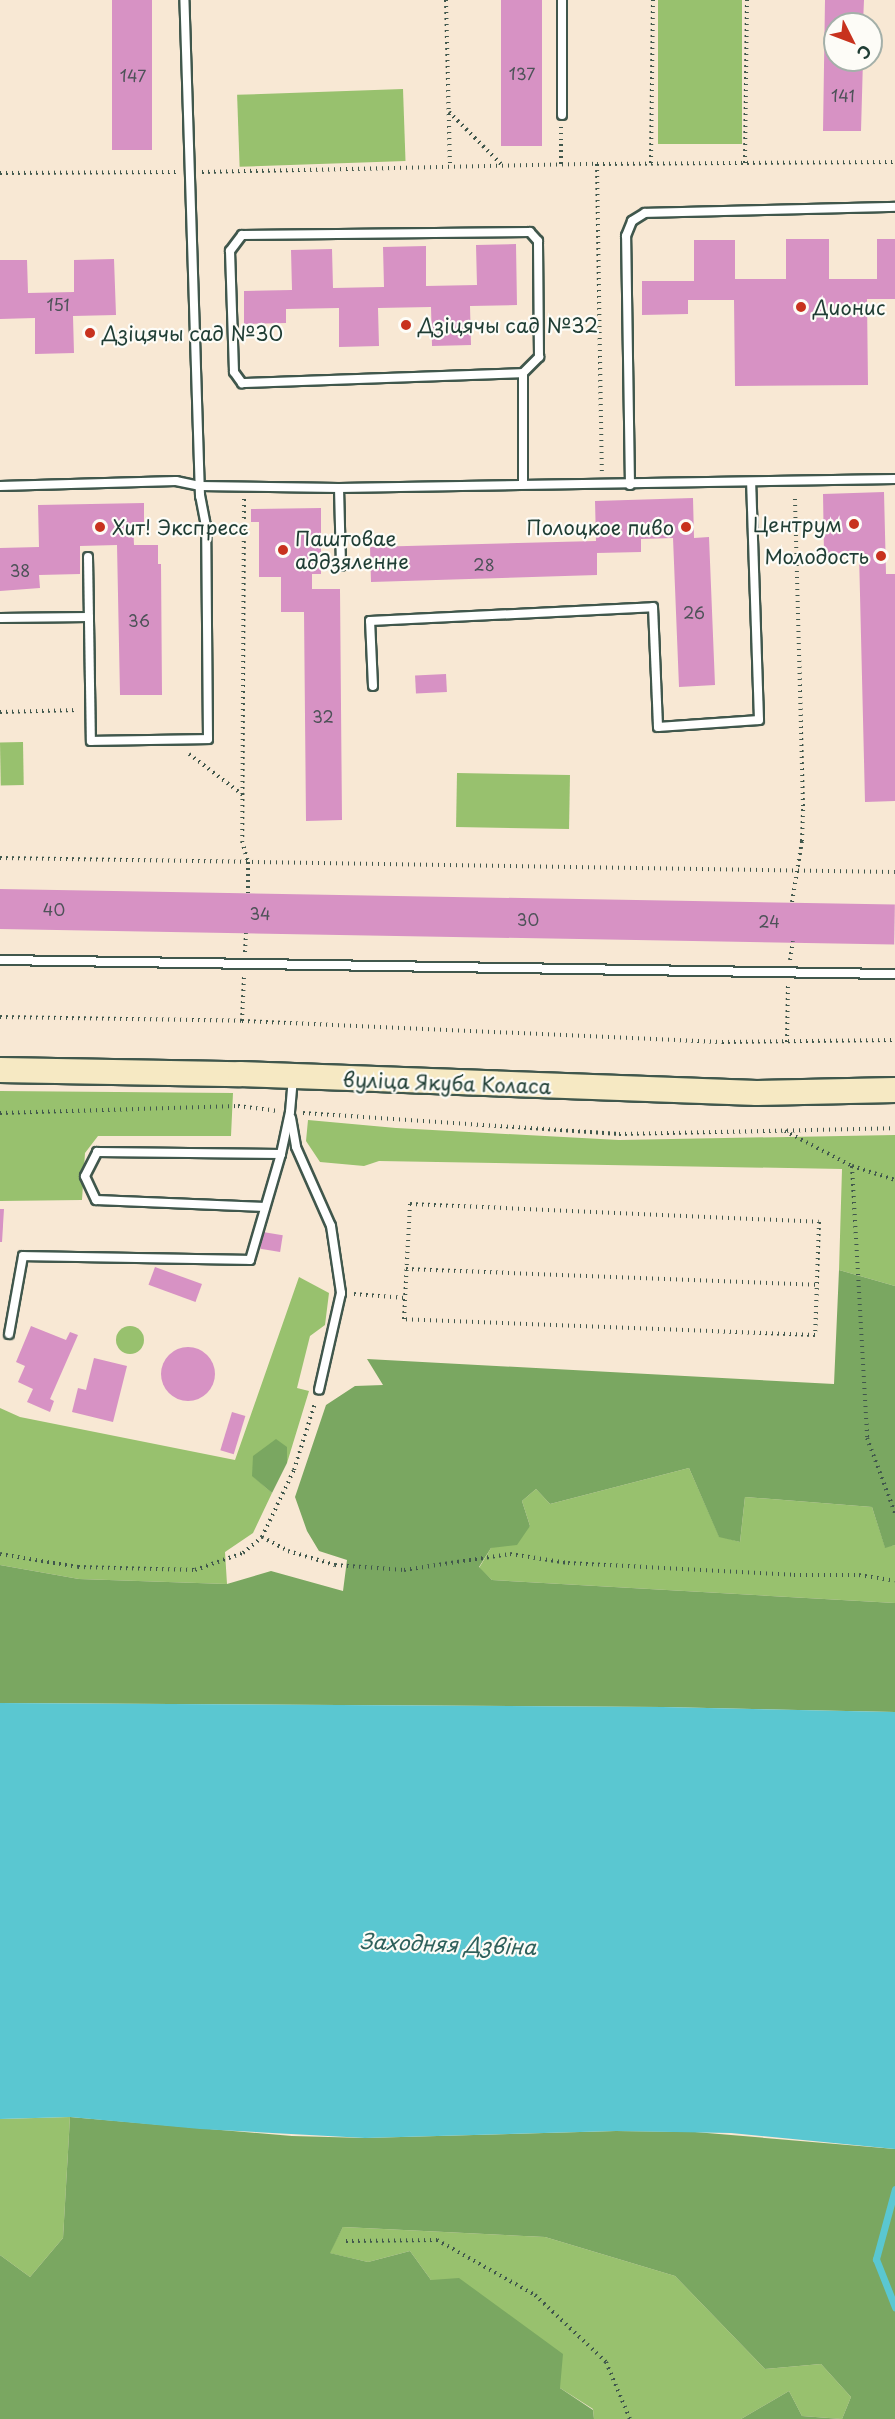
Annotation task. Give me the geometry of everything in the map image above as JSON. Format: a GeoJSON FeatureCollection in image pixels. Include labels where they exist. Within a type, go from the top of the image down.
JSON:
{"type":"FeatureCollection","features":[{"type":"Feature","properties":{"kind":"street","name":"вуліца Якуба Коласа"},"geometry":{"type":"LineString","coordinates":[[0,1070],[240,1074],[293,1078],[757,1094],[895,1090]]}},
{"type":"Feature","properties":{"kind":"lane"},"geometry":{"type":"LineString","coordinates":[[88,558],[92,741],[208,739],[206,525],[200,486],[184,0]]}},
{"type":"Feature","properties":{"kind":"lane"},"geometry":{"type":"LineString","coordinates":[[561,115],[562,0]]}},
{"type":"Feature","properties":{"kind":"lane"},"geometry":{"type":"LineString","coordinates":[[630,485],[626,236],[632,220],[645,213],[895,207]]}},
{"type":"Feature","properties":{"kind":"lane"},"geometry":{"type":"LineString","coordinates":[[523,373],[242,384],[234,372],[230,250],[242,235],[530,232],[538,241],[540,357],[523,373],[523,484]]}},
{"type":"Feature","properties":{"kind":"lane"},"geometry":{"type":"LineString","coordinates":[[0,486],[176,481],[200,486],[339,488],[895,479]]}},
{"type":"Feature","properties":{"kind":"lane"},"geometry":{"type":"LineString","coordinates":[[373,686],[370,621],[652,607],[658,728],[759,720],[751,482]]}},
{"type":"Feature","properties":{"kind":"lane"},"geometry":{"type":"LineString","coordinates":[[339,488],[341,566]]}},
{"type":"Feature","properties":{"kind":"lane"},"geometry":{"type":"LineString","coordinates":[[0,618],[89,617]]}},
{"type":"Feature","properties":{"kind":"lane"},"geometry":{"type":"LineString","coordinates":[[0,960],[245,962],[895,974]]}},
{"type":"Feature","properties":{"kind":"lane"},"geometry":{"type":"LineString","coordinates":[[9,1334],[23,1256],[250,1260],[281,1154],[290,1112],[293,1078]]}},
{"type":"Feature","properties":{"kind":"lane"},"geometry":{"type":"LineString","coordinates":[[290,1112],[296,1147],[331,1226],[341,1293],[319,1390]]}},
{"type":"Feature","properties":{"kind":"lane"},"geometry":{"type":"LineString","coordinates":[[265,1207],[96,1200],[85,1176],[97,1152],[281,1154]]}},
{"type":"Feature","properties":{"kind":"path"},"geometry":{"type":"LineString","coordinates":[[446,0],[450,167]]}},
{"type":"Feature","properties":{"kind":"path"},"geometry":{"type":"LineString","coordinates":[[651,163],[653,0]]}},
{"type":"Feature","properties":{"kind":"path"},"geometry":{"type":"LineString","coordinates":[[745,163],[747,0]]}},
{"type":"Feature","properties":{"kind":"path"},"geometry":{"type":"LineString","coordinates":[[448,112],[503,166]]}},
{"type":"Feature","properties":{"kind":"path"},"geometry":{"type":"LineString","coordinates":[[561,115],[561,164]]}},
{"type":"Feature","properties":{"kind":"path"},"geometry":{"type":"LineString","coordinates":[[0,173],[188,172],[561,164],[895,162]]}},
{"type":"Feature","properties":{"kind":"path"},"geometry":{"type":"LineString","coordinates":[[597,164],[602,485]]}},
{"type":"Feature","properties":{"kind":"path"},"geometry":{"type":"LineString","coordinates":[[792,902],[802,841],[803,806],[795,481]]}},
{"type":"Feature","properties":{"kind":"path"},"geometry":{"type":"LineString","coordinates":[[244,486],[242,841],[248,862],[248,893]]}},
{"type":"Feature","properties":{"kind":"path"},"geometry":{"type":"LineString","coordinates":[[0,712],[91,710]]}},
{"type":"Feature","properties":{"kind":"path"},"geometry":{"type":"LineString","coordinates":[[171,740],[243,796]]}},
{"type":"Feature","properties":{"kind":"path"},"geometry":{"type":"LineString","coordinates":[[0,858],[895,872]]}},
{"type":"Feature","properties":{"kind":"path"},"geometry":{"type":"LineString","coordinates":[[242,1021],[245,962]]}},
{"type":"Feature","properties":{"kind":"path"},"geometry":{"type":"LineString","coordinates":[[787,1042],[789,983]]}},
{"type":"Feature","properties":{"kind":"path"},"geometry":{"type":"LineString","coordinates":[[0,1017],[242,1021],[722,1042],[895,1040]]}},
{"type":"Feature","properties":{"kind":"path"},"geometry":{"type":"LineString","coordinates":[[0,1113],[238,1106],[290,1112],[619,1134],[895,1128]]}},
{"type":"Feature","properties":{"kind":"path"},"geometry":{"type":"LineString","coordinates":[[784,1130],[852,1166],[895,1180]]}},
{"type":"Feature","properties":{"kind":"path"},"geometry":{"type":"LineString","coordinates":[[852,1166],[867,1438],[895,1512]]}},
{"type":"Feature","properties":{"kind":"path"},"geometry":{"type":"LineString","coordinates":[[410,1204],[819,1222],[817,1285],[815,1335],[404,1319],[410,1204]]}},
{"type":"Feature","properties":{"kind":"path"},"geometry":{"type":"LineString","coordinates":[[406,1269],[817,1285]]}},
{"type":"Feature","properties":{"kind":"path"},"geometry":{"type":"LineString","coordinates":[[341,1293],[405,1298]]}},
{"type":"Feature","properties":{"kind":"path"},"geometry":{"type":"LineString","coordinates":[[0,1554],[78,1567],[195,1570],[243,1553],[262,1538],[294,1470],[319,1390]]}},
{"type":"Feature","properties":{"kind":"path"},"geometry":{"type":"LineString","coordinates":[[262,1538],[288,1551],[335,1565],[404,1570],[510,1554],[568,1563],[794,1575],[860,1575],[895,1581]]}},
{"type":"Feature","properties":{"kind":"path"},"geometry":{"type":"LineString","coordinates":[[346,2241],[437,2240],[535,2295],[606,2362],[630,2419]]}},
{"type":"Feature","properties":{"kind":"green space"},"geometry":{"type":"Polygon","coordinates":[[[658,0],[742,0],[742,144],[658,144],[658,0]]]}},
{"type":"Feature","properties":{"kind":"green space"},"geometry":{"type":"Polygon","coordinates":[[[403,89],[406,161],[240,167],[237,95],[403,89]]]}},
{"type":"Feature","properties":{"kind":"green space"},"geometry":{"type":"Polygon","coordinates":[[[0,742],[23,742],[24,785],[1,785],[0,742]]]}},
{"type":"Feature","properties":{"kind":"green space"},"geometry":{"type":"Polygon","coordinates":[[[457,773],[570,775],[569,829],[456,827],[457,773]]]}},
{"type":"Feature","properties":{"kind":"green space"},"geometry":{"type":"Polygon","coordinates":[[[0,1091],[233,1093],[231,1136],[98,1136],[85,1153],[82,1200],[0,1201],[0,1091]]]}},
{"type":"Feature","properties":{"kind":"green space"},"geometry":{"type":"Polygon","coordinates":[[[308,1120],[396,1128],[619,1140],[895,1135],[895,1286],[839,1270],[842,1169],[379,1161],[364,1166],[320,1162],[306,1141],[308,1120]]]}},
{"type":"Feature","properties":{"kind":"green space"},"geometry":{"type":"Polygon","coordinates":[[[839,1270],[895,1286],[895,1545],[885,1548],[872,1507],[745,1497],[740,1542],[719,1537],[689,1468],[550,1504],[536,1489],[522,1501],[530,1526],[517,1545],[491,1548],[479,1567],[492,1580],[895,1603],[895,1712],[663,1707],[0,1703],[0,1565],[79,1579],[227,1584],[271,1571],[343,1591],[347,1560],[319,1551],[307,1531],[295,1497],[326,1405],[355,1386],[383,1385],[367,1359],[834,1384],[839,1270]]]}},
{"type":"Feature","properties":{"kind":"green space"},"geometry":{"type":"Polygon","coordinates":[[[299,1277],[329,1293],[325,1325],[310,1336],[297,1388],[309,1391],[287,1463],[287,1447],[253,1476],[272,1493],[253,1533],[225,1552],[227,1584],[79,1579],[0,1565],[0,1408],[20,1417],[235,1460],[299,1277]]]}},
{"type":"Feature","properties":{"kind":"green space"},"geometry":{"type":"Polygon","coordinates":[[[130,1326],[140,1330],[144,1340],[140,1350],[130,1354],[120,1350],[116,1340],[120,1330],[130,1326]]]}},
{"type":"Feature","properties":{"kind":"green space"},"geometry":{"type":"Polygon","coordinates":[[[276,1439],[287,1447],[287,1463],[272,1493],[252,1476],[253,1456],[276,1439]]]}},
{"type":"Feature","properties":{"kind":"green space"},"geometry":{"type":"Polygon","coordinates":[[[689,1468],[719,1536],[740,1542],[745,1497],[872,1507],[885,1547],[895,1545],[895,1603],[492,1580],[479,1568],[491,1548],[530,1526],[522,1501],[536,1489],[550,1504],[689,1468]]]}},
{"type":"Feature","properties":{"kind":"green space"},"geometry":{"type":"Polygon","coordinates":[[[70,2117],[63,2238],[30,2277],[0,2255],[0,2119],[70,2117]]]}},
{"type":"Feature","properties":{"kind":"green space"},"geometry":{"type":"Polygon","coordinates":[[[70,2117],[292,2136],[365,2138],[616,2131],[695,2132],[895,2149],[895,2419],[842,2419],[851,2397],[821,2364],[765,2369],[675,2276],[545,2237],[343,2227],[330,2253],[368,2262],[410,2251],[431,2280],[459,2278],[563,2354],[560,2388],[593,2410],[594,2419],[0,2419],[0,2255],[30,2277],[63,2238],[70,2117]]]}},
{"type":"Feature","properties":{"kind":"green space"},"geometry":{"type":"Polygon","coordinates":[[[343,2227],[545,2237],[675,2276],[765,2369],[821,2364],[851,2397],[842,2419],[802,2416],[789,2391],[741,2419],[594,2419],[593,2409],[560,2388],[431,2280],[410,2251],[368,2262],[329,2253],[343,2227]]]}},
{"type":"Feature","properties":{"kind":"green space"},"geometry":{"type":"Polygon","coordinates":[[[789,2391],[802,2416],[842,2419],[741,2419],[789,2391]]]}},
{"type":"Feature","properties":{"kind":"water","name":"Заходняя Дзвіна"},"geometry":{"type":"Polygon","coordinates":[[[0,1703],[663,1707],[895,1712],[895,2149],[731,2133],[616,2131],[365,2138],[200,2129],[70,2117],[0,2119],[0,1703]]]}},
{"type":"Feature","properties":{"kind":"building"},"geometry":{"type":"Polygon","coordinates":[[[112,0],[152,0],[152,150],[112,150],[112,0]]]}},
{"type":"Feature","properties":{"kind":"building"},"geometry":{"type":"Polygon","coordinates":[[[501,0],[542,0],[542,146],[501,146],[501,0]]]}},
{"type":"Feature","properties":{"kind":"building"},"geometry":{"type":"Polygon","coordinates":[[[825,0],[864,0],[864,12],[825,12],[825,0]]]}},
{"type":"Feature","properties":{"kind":"building"},"geometry":{"type":"Polygon","coordinates":[[[824,72],[863,72],[861,131],[823,131],[824,72]]]}},
{"type":"Feature","properties":{"kind":"building","name":"Дионис"},"geometry":{"type":"Polygon","coordinates":[[[786,239],[829,239],[829,279],[877,279],[877,239],[895,239],[895,299],[867,299],[868,385],[735,386],[734,300],[688,300],[688,314],[642,315],[642,281],[694,281],[694,240],[735,240],[735,279],[786,279],[786,239]]]}},
{"type":"Feature","properties":{"kind":"building"},"geometry":{"type":"Polygon","coordinates":[[[516,244],[517,305],[470,306],[471,345],[432,346],[431,307],[378,308],[379,346],[339,347],[339,308],[286,309],[286,323],[244,324],[244,291],[292,290],[291,250],[332,249],[333,288],[384,287],[383,247],[426,246],[426,286],[477,285],[476,245],[516,244]]]}},
{"type":"Feature","properties":{"kind":"building"},"geometry":{"type":"Polygon","coordinates":[[[114,259],[116,315],[73,316],[74,353],[35,354],[35,318],[0,319],[0,260],[27,260],[28,293],[74,292],[74,260],[114,259]]]}},
{"type":"Feature","properties":{"kind":"building"},"geometry":{"type":"Polygon","coordinates":[[[884,492],[886,574],[895,574],[895,801],[865,802],[859,553],[824,554],[823,494],[884,492]]]}},
{"type":"Feature","properties":{"kind":"building"},"geometry":{"type":"Polygon","coordinates":[[[693,498],[694,538],[709,537],[715,685],[679,687],[673,538],[641,539],[641,552],[597,553],[597,575],[371,582],[370,547],[596,541],[595,501],[693,498]]]}},
{"type":"Feature","properties":{"kind":"building"},"geometry":{"type":"Polygon","coordinates":[[[144,503],[144,522],[133,522],[134,545],[158,545],[158,564],[161,564],[162,695],[120,695],[117,545],[80,546],[80,574],[39,575],[40,588],[0,591],[0,548],[39,547],[38,505],[144,503]]]}},
{"type":"Feature","properties":{"kind":"building"},"geometry":{"type":"Polygon","coordinates":[[[321,508],[321,574],[312,574],[312,589],[340,589],[342,820],[306,821],[304,612],[281,612],[281,577],[259,577],[259,522],[251,522],[251,509],[321,508]]]}},
{"type":"Feature","properties":{"kind":"building"},"geometry":{"type":"Polygon","coordinates":[[[446,674],[447,692],[416,694],[415,676],[446,674]]]}},
{"type":"Feature","properties":{"kind":"building"},"geometry":{"type":"Polygon","coordinates":[[[0,889],[895,905],[894,945],[0,929],[0,889]]]}},
{"type":"Feature","properties":{"kind":"building"},"geometry":{"type":"Polygon","coordinates":[[[0,1209],[4,1209],[2,1242],[0,1242],[0,1209]]]}},
{"type":"Feature","properties":{"kind":"building"},"geometry":{"type":"Polygon","coordinates":[[[263,1232],[283,1235],[280,1252],[260,1249],[263,1232]]]}},
{"type":"Feature","properties":{"kind":"building"},"geometry":{"type":"Polygon","coordinates":[[[155,1267],[202,1284],[195,1302],[149,1285],[155,1267]]]}},
{"type":"Feature","properties":{"kind":"building"},"geometry":{"type":"Polygon","coordinates":[[[31,1326],[66,1340],[70,1332],[78,1335],[50,1399],[54,1401],[50,1412],[27,1402],[33,1389],[18,1382],[25,1366],[16,1362],[31,1326]]]}},
{"type":"Feature","properties":{"kind":"building"},"geometry":{"type":"Polygon","coordinates":[[[183,1347],[193,1347],[203,1351],[211,1359],[215,1374],[211,1389],[203,1397],[193,1401],[183,1401],[173,1397],[165,1389],[161,1379],[161,1369],[165,1359],[173,1351],[183,1347]]]}},
{"type":"Feature","properties":{"kind":"building"},"geometry":{"type":"Polygon","coordinates":[[[94,1358],[127,1366],[113,1422],[72,1412],[78,1388],[86,1390],[94,1358]]]}},
{"type":"Feature","properties":{"kind":"building"},"geometry":{"type":"Polygon","coordinates":[[[232,1412],[245,1416],[234,1454],[220,1450],[232,1412]]]}},
{"type":"Feature","properties":{"kind":"waterway"},"geometry":{"type":"LineString","coordinates":[[895,2189],[876,2259],[895,2307]]}},
{"type":"Feature","properties":{"kind":"place","name":"Дионис"},"geometry":{"type":"Point","coordinates":[801,307]}},
{"type":"Feature","properties":{"kind":"place","name":"Дзіцячы сад №32"},"geometry":{"type":"Point","coordinates":[406,325]}},
{"type":"Feature","properties":{"kind":"place","name":"Дзіцячы сад №30"},"geometry":{"type":"Point","coordinates":[90,333]}},
{"type":"Feature","properties":{"kind":"place","name":"Центрум"},"geometry":{"type":"Point","coordinates":[854,524]}},
{"type":"Feature","properties":{"kind":"place","name":"Хит! Экспресс"},"geometry":{"type":"Point","coordinates":[100,527]}},
{"type":"Feature","properties":{"kind":"place","name":"Полоцкое пиво"},"geometry":{"type":"Point","coordinates":[686,527]}},
{"type":"Feature","properties":{"kind":"place","name":"Паштовае аддзяленне"},"geometry":{"type":"Point","coordinates":[283,550]}},
{"type":"Feature","properties":{"kind":"place","name":"Молодость"},"geometry":{"type":"Point","coordinates":[881,556]}}]}
